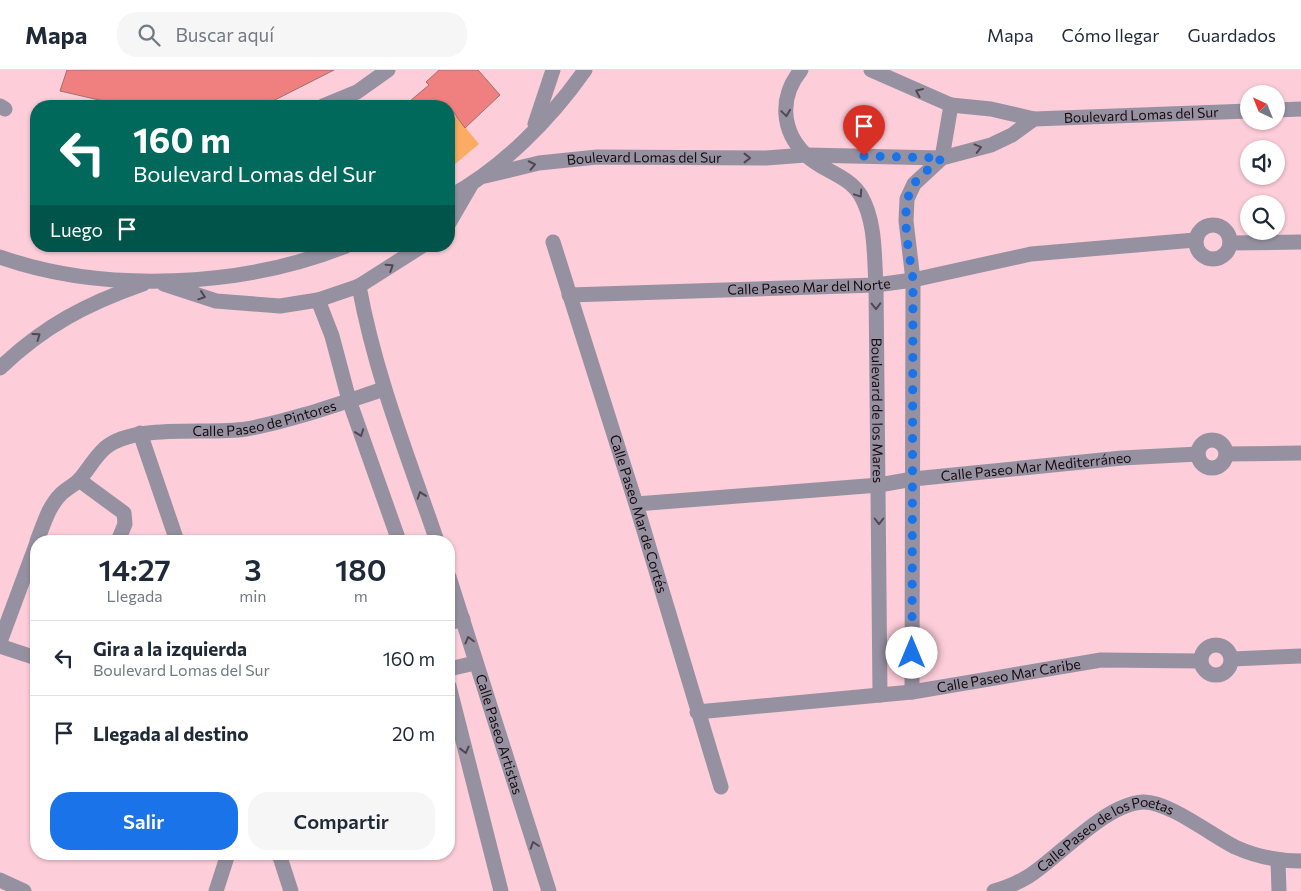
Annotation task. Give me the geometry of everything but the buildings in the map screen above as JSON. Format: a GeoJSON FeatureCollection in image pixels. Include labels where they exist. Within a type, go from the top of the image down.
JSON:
{"type":"FeatureCollection","features":[{"type":"Feature","properties":{"kind":"street"},"geometry":{"type":"LineString","coordinates":[[337,100],[357,92],[388,70]]}},
{"type":"Feature","properties":{"kind":"street"},"geometry":{"type":"LineString","coordinates":[[533,130],[552,70]]}},
{"type":"Feature","properties":{"kind":"street"},"geometry":{"type":"LineString","coordinates":[[455,194],[485,176],[533,130],[572,88],[585,70]]}},
{"type":"Feature","properties":{"kind":"street"},"geometry":{"type":"LineString","coordinates":[[801,70],[787,92],[784,106],[789,131],[806,155]]}},
{"type":"Feature","properties":{"kind":"street","name":"Boulevard Lomas del Sur"},"geometry":{"type":"LineString","coordinates":[[871,70],[951,105],[991,109],[1034,119],[1240,111]]}},
{"type":"Feature","properties":{"kind":"street"},"geometry":{"type":"LineString","coordinates":[[912,692],[913,280],[906,221],[907,199],[914,184],[942,158],[951,105]]}},
{"type":"Feature","properties":{"kind":"street"},"geometry":{"type":"LineString","coordinates":[[1285,110],[1301,109]]}},
{"type":"Feature","properties":{"kind":"street","name":"Boulevard Lomas del Sur"},"geometry":{"type":"LineString","coordinates":[[485,176],[540,163],[598,158],[766,158],[806,155],[942,158],[991,145],[1012,135],[1034,119]]}},
{"type":"Feature","properties":{"kind":"street","name":"Boulevard de los Mares"},"geometry":{"type":"LineString","coordinates":[[806,155],[851,184],[860,194],[866,206],[873,240],[876,286],[880,695]]}},
{"type":"Feature","properties":{"kind":"street"},"geometry":{"type":"LineString","coordinates":[[455,213],[471,185]]}},
{"type":"Feature","properties":{"kind":"street"},"geometry":{"type":"LineString","coordinates":[[1209,225],[1219,226],[1227,232],[1230,242],[1226,253],[1217,259],[1206,258],[1198,251],[1196,240],[1200,230],[1209,225]]}},
{"type":"Feature","properties":{"kind":"street","name":"Calle Paseo Mar del Norte"},"geometry":{"type":"LineString","coordinates":[[569,295],[876,286],[913,280],[1031,254],[1196,240]]}},
{"type":"Feature","properties":{"kind":"street","name":"Calle Paseo Mar de Cortés"},"geometry":{"type":"LineString","coordinates":[[553,242],[636,504],[721,787]]}},
{"type":"Feature","properties":{"kind":"street"},"geometry":{"type":"LineString","coordinates":[[1230,242],[1301,242]]}},
{"type":"Feature","properties":{"kind":"street"},"geometry":{"type":"LineString","coordinates":[[0,257],[80,276],[152,282],[236,276],[315,258],[330,252]]}},
{"type":"Feature","properties":{"kind":"street"},"geometry":{"type":"LineString","coordinates":[[0,368],[24,346],[58,321],[102,298],[152,282],[216,301],[280,306],[318,300],[359,286],[413,252]]}},
{"type":"Feature","properties":{"kind":"street"},"geometry":{"type":"LineString","coordinates":[[359,286],[366,325],[384,389],[435,535]]}},
{"type":"Feature","properties":{"kind":"street"},"geometry":{"type":"LineString","coordinates":[[318,300],[332,336],[349,400],[397,535]]}},
{"type":"Feature","properties":{"kind":"street","name":"Calle Paseo de Pintores"},"geometry":{"type":"LineString","coordinates":[[40,535],[50,507],[62,493],[79,480],[92,461],[107,447],[124,438],[140,433],[209,432],[246,428],[384,389]]}},
{"type":"Feature","properties":{"kind":"street"},"geometry":{"type":"LineString","coordinates":[[140,433],[175,535]]}},
{"type":"Feature","properties":{"kind":"street","name":"Calle Paseo Mar Mediterráneo"},"geometry":{"type":"LineString","coordinates":[[636,504],[879,485],[913,479],[1122,458],[1198,454],[1202,444],[1212,440],[1222,444],[1226,454],[1301,453]]}},
{"type":"Feature","properties":{"kind":"street"},"geometry":{"type":"LineString","coordinates":[[79,480],[124,513],[125,524],[120,535]]}},
{"type":"Feature","properties":{"kind":"street","name":"Calle Paseo de Pintores"},"geometry":{"type":"LineString","coordinates":[[0,642],[30,562]]}},
{"type":"Feature","properties":{"kind":"street","name":"Calle Paseo Artistas"},"geometry":{"type":"LineString","coordinates":[[456,621],[475,663],[549,891]]}},
{"type":"Feature","properties":{"kind":"street"},"geometry":{"type":"LineString","coordinates":[[1215,644],[1227,648],[1232,659],[1228,670],[1217,676],[1206,672],[1200,661],[1204,650],[1215,644]]}},
{"type":"Feature","properties":{"kind":"street"},"geometry":{"type":"LineString","coordinates":[[0,646],[30,656]]}},
{"type":"Feature","properties":{"kind":"street"},"geometry":{"type":"LineString","coordinates":[[1232,659],[1301,656]]}},
{"type":"Feature","properties":{"kind":"street","name":"Calle Paseo Mar Caribe"},"geometry":{"type":"LineString","coordinates":[[697,712],[912,692],[1101,660],[1200,661]]}},
{"type":"Feature","properties":{"kind":"street"},"geometry":{"type":"LineString","coordinates":[[455,668],[475,663]]}},
{"type":"Feature","properties":{"kind":"street"},"geometry":{"type":"LineString","coordinates":[[455,710],[501,891]]}},
{"type":"Feature","properties":{"kind":"street","name":"Calle Paseo de los Poetas"},"geometry":{"type":"LineString","coordinates":[[994,891],[1029,876],[1094,825],[1119,809],[1143,802],[1161,805],[1234,846],[1278,861],[1301,861]]}},
{"type":"Feature","properties":{"kind":"street"},"geometry":{"type":"LineString","coordinates":[[216,891],[226,860]]}},
{"type":"Feature","properties":{"kind":"street"},"geometry":{"type":"LineString","coordinates":[[281,860],[291,891]]}},
{"type":"Feature","properties":{"kind":"street"},"geometry":{"type":"LineString","coordinates":[[1278,861],[1279,891]]}},
{"type":"Feature","properties":{"kind":"street"},"geometry":{"type":"LineString","coordinates":[[0,880],[24,891]]}},
{"type":"Feature","properties":{"kind":"shaded area"},"geometry":{"type":"Polygon","coordinates":[[[455,117],[479,144],[455,164],[455,117]]]}},
{"type":"Feature","properties":{"kind":"route"},"geometry":{"type":"LineString","coordinates":[[864,156],[942,158],[914,184],[907,199],[906,221],[913,280],[912,653]]}}]}
